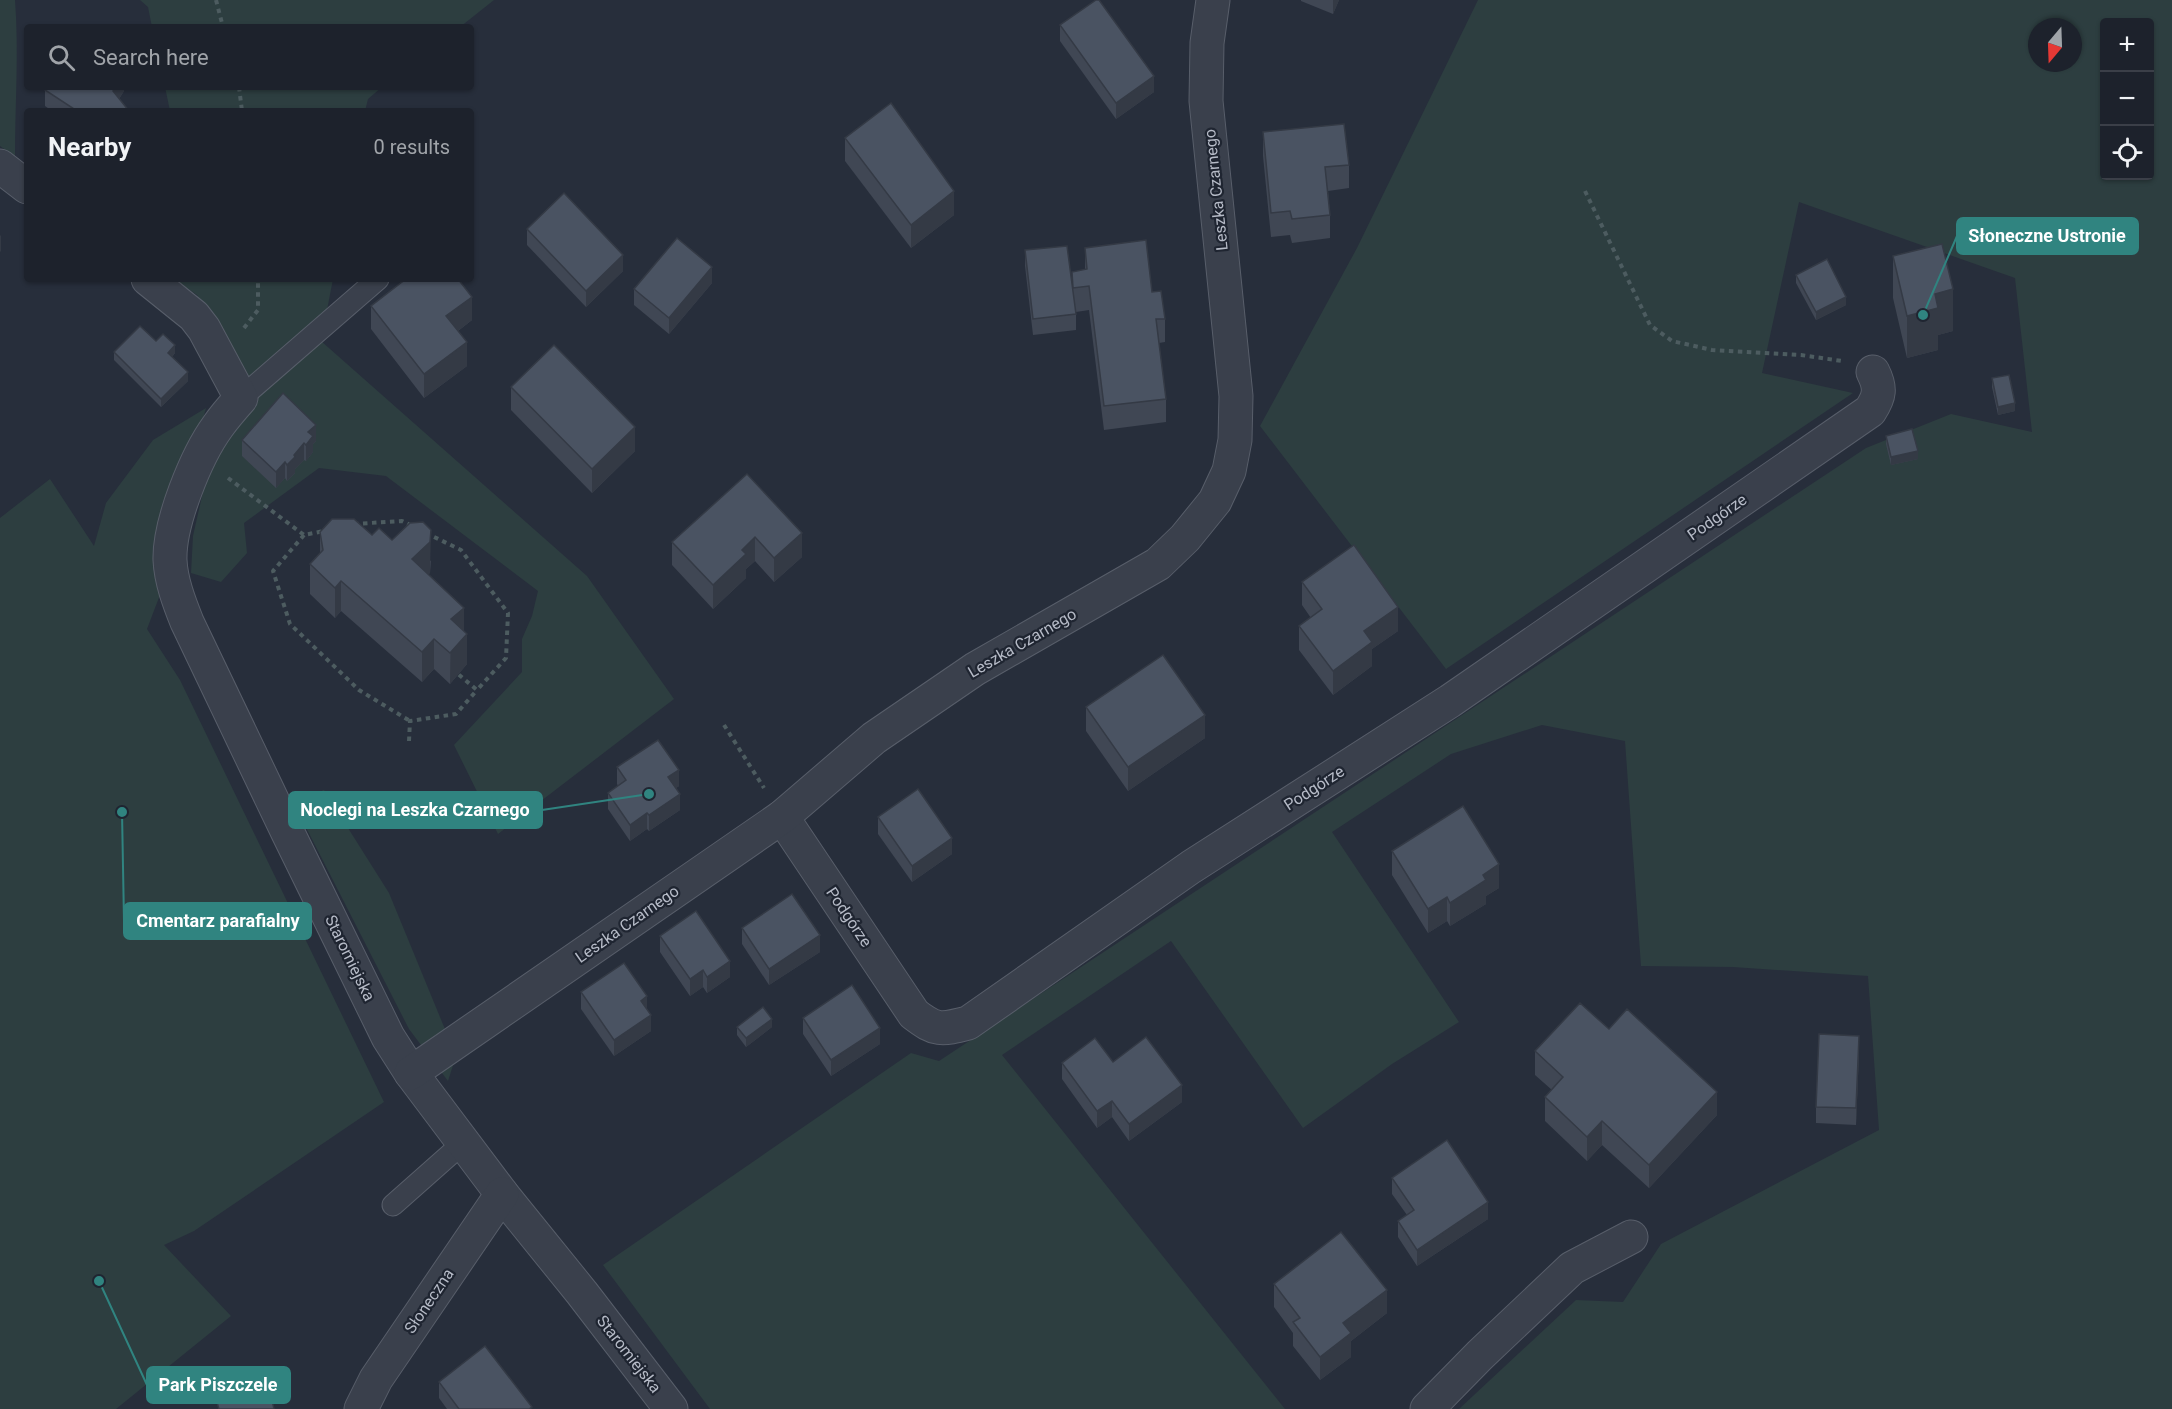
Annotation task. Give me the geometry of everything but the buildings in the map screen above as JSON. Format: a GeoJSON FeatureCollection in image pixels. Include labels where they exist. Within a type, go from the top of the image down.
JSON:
{"type":"FeatureCollection","features":[{"type":"Feature","properties":{"kind":"street","name":"Leszka Czarnego"},"geometry":{"type":"LineString","coordinates":[[411,1073],[782,817],[874,738],[975,669],[1158,564],[1185,538],[1215,501],[1229,471],[1235,440],[1236,396],[1206,101],[1207,43],[1213,0]]}},
{"type":"Feature","properties":{"kind":"street"},"geometry":{"type":"LineString","coordinates":[[0,166],[24,185]]}},
{"type":"Feature","properties":{"kind":"street"},"geometry":{"type":"LineString","coordinates":[[152,282],[194,316],[204,329],[241,398]]}},
{"type":"Feature","properties":{"kind":"street","name":"Podgórze"},"geometry":{"type":"LineString","coordinates":[[782,817],[914,1014],[931,1027],[948,1028],[968,1023],[1191,867],[1450,701],[1870,411],[1878,398],[1879,384],[1873,372]]}},
{"type":"Feature","properties":{"kind":"street","name":"Staromiejska"},"geometry":{"type":"LineString","coordinates":[[241,398],[217,427],[201,457],[174,524],[170,560],[176,593],[187,622],[388,1036],[411,1073],[463,1143],[672,1409]]}},
{"type":"Feature","properties":{"kind":"street","name":"Słoneczna"},"geometry":{"type":"LineString","coordinates":[[361,1409],[376,1379],[502,1194]]}},
{"type":"Feature","properties":{"kind":"street"},"geometry":{"type":"LineString","coordinates":[[1427,1409],[1572,1268],[1631,1237]]}},
{"type":"Feature","properties":{"kind":"lane"},"geometry":{"type":"LineString","coordinates":[[241,398],[375,282]]}},
{"type":"Feature","properties":{"kind":"lane"},"geometry":{"type":"LineString","coordinates":[[393,1205],[463,1143]]}},
{"type":"Feature","properties":{"kind":"path"},"geometry":{"type":"LineString","coordinates":[[216,0],[222,24]]}},
{"type":"Feature","properties":{"kind":"path"},"geometry":{"type":"LineString","coordinates":[[239,90],[242,108]]}},
{"type":"Feature","properties":{"kind":"path"},"geometry":{"type":"LineString","coordinates":[[1585,191],[1650,325],[1672,341],[1713,350],[1833,359],[1860,365],[1873,372]]}},
{"type":"Feature","properties":{"kind":"path"},"geometry":{"type":"LineString","coordinates":[[216,352],[244,328],[258,310],[258,282]]}},
{"type":"Feature","properties":{"kind":"path"},"geometry":{"type":"LineString","coordinates":[[201,457],[304,535]]}},
{"type":"Feature","properties":{"kind":"path"},"geometry":{"type":"LineString","coordinates":[[325,530],[304,535],[273,571],[290,624],[359,690],[410,721],[456,714],[506,658],[508,613],[461,550],[402,521],[356,523],[345,526]]}},
{"type":"Feature","properties":{"kind":"path"},"geometry":{"type":"LineString","coordinates":[[458,674],[477,690]]}},
{"type":"Feature","properties":{"kind":"path"},"geometry":{"type":"LineString","coordinates":[[409,741],[410,721]]}},
{"type":"Feature","properties":{"kind":"path"},"geometry":{"type":"LineString","coordinates":[[724,725],[782,817]]}},
{"type":"Feature","properties":{"kind":"shaded area"},"geometry":{"type":"Polygon","coordinates":[[[0,0],[15,0],[17,59],[15,157],[0,146],[0,0]]]}},
{"type":"Feature","properties":{"kind":"shaded area"},"geometry":{"type":"Polygon","coordinates":[[[140,0],[494,0],[464,24],[151,24],[148,7],[140,0]]]}},
{"type":"Feature","properties":{"kind":"shaded area"},"geometry":{"type":"Polygon","coordinates":[[[1478,0],[2172,0],[2172,1409],[1459,1409],[1576,1300],[1623,1302],[1661,1244],[1879,1130],[1868,976],[1733,967],[1641,966],[1625,741],[1542,725],[1451,754],[1332,832],[1459,1022],[1392,1064],[1303,1128],[1171,941],[1002,1055],[1285,1409],[710,1409],[603,1265],[911,1053],[939,1061],[1866,448],[1951,414],[2032,432],[2015,278],[1799,202],[1762,373],[1853,393],[1446,669],[1260,426],[1357,248],[1478,0]]]}},
{"type":"Feature","properties":{"kind":"shaded area"},"geometry":{"type":"Polygon","coordinates":[[[166,90],[378,90],[368,99],[366,108],[169,108],[166,90]]]}},
{"type":"Feature","properties":{"kind":"shaded area"},"geometry":{"type":"Polygon","coordinates":[[[178,282],[332,282],[321,341],[587,576],[674,699],[498,834],[454,745],[522,672],[522,639],[532,616],[538,591],[386,476],[319,468],[244,523],[247,553],[221,582],[191,573],[193,536],[233,359],[197,295],[178,282]]]}},
{"type":"Feature","properties":{"kind":"shaded area"},"geometry":{"type":"Polygon","coordinates":[[[206,408],[189,471],[163,587],[147,629],[180,680],[384,1102],[194,1231],[164,1245],[231,1316],[116,1409],[0,1409],[0,518],[50,479],[94,546],[106,503],[153,440],[206,408]]]}},
{"type":"Feature","properties":{"kind":"shaded area"},"geometry":{"type":"Polygon","coordinates":[[[324,790],[389,893],[456,1056],[448,1081],[409,1029],[293,802],[324,790]]]}},
{"type":"Feature","properties":{"kind":"place","name":"Słoneczne Ustronie"},"geometry":{"type":"Point","coordinates":[1923,315]}},
{"type":"Feature","properties":{"kind":"place","name":"Noclegi na Leszka Czarnego"},"geometry":{"type":"Point","coordinates":[649,794]}},
{"type":"Feature","properties":{"kind":"place","name":"Cmentarz parafialny"},"geometry":{"type":"Point","coordinates":[122,812]}},
{"type":"Feature","properties":{"kind":"place","name":"Park Piszczele"},"geometry":{"type":"Point","coordinates":[99,1281]}}]}
